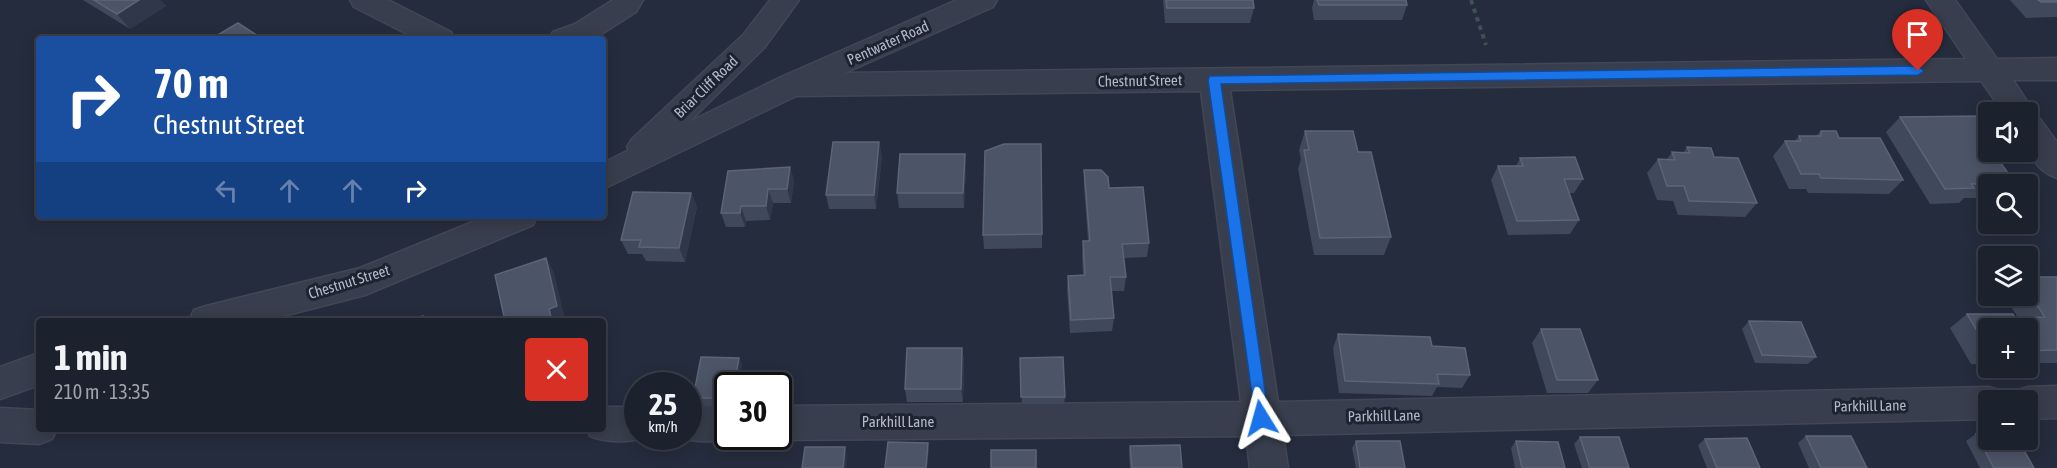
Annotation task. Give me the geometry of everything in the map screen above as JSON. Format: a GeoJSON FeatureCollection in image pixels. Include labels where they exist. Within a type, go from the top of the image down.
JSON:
{"type":"FeatureCollection","features":[{"type":"Feature","properties":{"kind":"street"},"geometry":{"type":"LineString","coordinates":[[364,0],[435,36]]}},
{"type":"Feature","properties":{"kind":"street"},"geometry":{"type":"LineString","coordinates":[[571,36],[585,31],[626,5],[630,0]]}},
{"type":"Feature","properties":{"kind":"street","name":"Briar Cliff Road"},"geometry":{"type":"LineString","coordinates":[[612,172],[754,41],[785,0]]}},
{"type":"Feature","properties":{"kind":"street","name":"Pentwater Road"},"geometry":{"type":"LineString","coordinates":[[792,85],[983,0]]}},
{"type":"Feature","properties":{"kind":"street"},"geometry":{"type":"LineString","coordinates":[[1940,0],[2012,102]]}},
{"type":"Feature","properties":{"kind":"street","name":"Chestnut Street"},"geometry":{"type":"LineString","coordinates":[[612,172],[792,85],[2057,69]]}},
{"type":"Feature","properties":{"kind":"street"},"geometry":{"type":"LineString","coordinates":[[1214,80],[1269,468]]}},
{"type":"Feature","properties":{"kind":"street"},"geometry":{"type":"LineString","coordinates":[[2038,140],[2057,166]]}},
{"type":"Feature","properties":{"kind":"street","name":"Chestnut Street"},"geometry":{"type":"LineString","coordinates":[[218,318],[365,281],[514,219]]}},
{"type":"Feature","properties":{"kind":"street"},"geometry":{"type":"LineString","coordinates":[[0,383],[36,370]]}},
{"type":"Feature","properties":{"kind":"street"},"geometry":{"type":"LineString","coordinates":[[2038,402],[2057,402]]}},
{"type":"Feature","properties":{"kind":"street","name":"Parkhill Lane"},"geometry":{"type":"LineString","coordinates":[[792,423],[1261,418],[1978,403]]}},
{"type":"Feature","properties":{"kind":"street"},"geometry":{"type":"LineString","coordinates":[[606,424],[624,424]]}},
{"type":"Feature","properties":{"kind":"street"},"geometry":{"type":"LineString","coordinates":[[0,425],[36,427]]}},
{"type":"Feature","properties":{"kind":"path"},"geometry":{"type":"LineString","coordinates":[[1471,0],[1496,76]]}},
{"type":"Feature","properties":{"kind":"building"},"geometry":{"type":"Polygon","coordinates":[[[94,0],[139,0],[117,14],[94,0]]]}},
{"type":"Feature","properties":{"kind":"building"},"geometry":{"type":"Polygon","coordinates":[[[1166,0],[1253,0],[1254,8],[1167,8],[1166,0]]]}},
{"type":"Feature","properties":{"kind":"building"},"geometry":{"type":"Polygon","coordinates":[[[1317,0],[1406,0],[1407,5],[1319,5],[1317,0]]]}},
{"type":"Feature","properties":{"kind":"building"},"geometry":{"type":"Polygon","coordinates":[[[2038,0],[2057,0],[2057,2],[2041,2],[2038,0]]]}},
{"type":"Feature","properties":{"kind":"building"},"geometry":{"type":"Polygon","coordinates":[[[238,23],[258,36],[216,36],[238,23]]]}},
{"type":"Feature","properties":{"kind":"building"},"geometry":{"type":"Polygon","coordinates":[[[1978,116],[1978,162],[2000,162],[2009,174],[1978,174],[1978,184],[1971,184],[1974,188],[1945,189],[1900,117],[1978,116]]]}},
{"type":"Feature","properties":{"kind":"building"},"geometry":{"type":"Polygon","coordinates":[[[1305,131],[1353,131],[1358,152],[1371,152],[1391,237],[1320,238],[1304,150],[1309,150],[1305,131]]]}},
{"type":"Feature","properties":{"kind":"building"},"geometry":{"type":"Polygon","coordinates":[[[1821,131],[1836,131],[1839,138],[1880,138],[1903,180],[1821,178],[1819,174],[1801,174],[1785,141],[1801,141],[1799,136],[1821,136],[1821,131]]]}},
{"type":"Feature","properties":{"kind":"building"},"geometry":{"type":"Polygon","coordinates":[[[833,142],[879,142],[874,195],[826,195],[833,142]]]}},
{"type":"Feature","properties":{"kind":"building"},"geometry":{"type":"Polygon","coordinates":[[[1004,144],[1041,144],[1042,234],[983,235],[985,151],[1004,144]]]}},
{"type":"Feature","properties":{"kind":"building"},"geometry":{"type":"Polygon","coordinates":[[[1687,147],[1711,148],[1714,157],[1738,158],[1757,203],[1689,201],[1684,186],[1667,186],[1658,159],[1675,160],[1672,152],[1690,153],[1687,147]]]}},
{"type":"Feature","properties":{"kind":"building"},"geometry":{"type":"Polygon","coordinates":[[[900,154],[965,154],[963,193],[897,193],[900,154]]]}},
{"type":"Feature","properties":{"kind":"building"},"geometry":{"type":"Polygon","coordinates":[[[1575,157],[1583,179],[1564,179],[1579,220],[1517,221],[1498,166],[1523,166],[1520,158],[1575,157]]]}},
{"type":"Feature","properties":{"kind":"building"},"geometry":{"type":"Polygon","coordinates":[[[790,167],[787,189],[768,189],[766,206],[741,206],[740,213],[721,213],[728,171],[790,167]]]}},
{"type":"Feature","properties":{"kind":"building"},"geometry":{"type":"Polygon","coordinates":[[[1084,170],[1101,170],[1108,177],[1109,188],[1143,187],[1149,243],[1122,244],[1126,277],[1110,277],[1114,318],[1071,320],[1068,276],[1085,275],[1083,241],[1090,241],[1084,170]]]}},
{"type":"Feature","properties":{"kind":"building"},"geometry":{"type":"Polygon","coordinates":[[[633,192],[691,193],[679,248],[639,247],[641,240],[621,240],[633,192]]]}},
{"type":"Feature","properties":{"kind":"building"},"geometry":{"type":"Polygon","coordinates":[[[546,258],[557,306],[549,309],[551,318],[504,318],[495,275],[546,258]]]}},
{"type":"Feature","properties":{"kind":"building"},"geometry":{"type":"Polygon","coordinates":[[[2038,277],[2057,277],[2057,350],[2038,351],[2038,318],[2015,318],[2045,317],[2038,306],[2038,277]]]}},
{"type":"Feature","properties":{"kind":"building"},"geometry":{"type":"Polygon","coordinates":[[[1967,314],[2013,314],[2015,318],[1978,318],[1978,332],[1967,314]]]}},
{"type":"Feature","properties":{"kind":"building"},"geometry":{"type":"Polygon","coordinates":[[[1749,321],[1801,322],[1816,357],[1762,355],[1749,321]]]}},
{"type":"Feature","properties":{"kind":"building"},"geometry":{"type":"Polygon","coordinates":[[[1541,329],[1580,329],[1598,380],[1557,380],[1541,329]]]}},
{"type":"Feature","properties":{"kind":"building"},"geometry":{"type":"Polygon","coordinates":[[[1338,334],[1430,337],[1432,346],[1465,348],[1470,375],[1437,374],[1439,384],[1345,381],[1338,334]]]}},
{"type":"Feature","properties":{"kind":"building"},"geometry":{"type":"Polygon","coordinates":[[[907,348],[962,348],[961,389],[905,389],[907,348]]]}},
{"type":"Feature","properties":{"kind":"building"},"geometry":{"type":"Polygon","coordinates":[[[701,357],[739,358],[736,372],[714,372],[714,398],[702,398],[702,372],[698,372],[701,357]]]}},
{"type":"Feature","properties":{"kind":"building"},"geometry":{"type":"Polygon","coordinates":[[[1063,357],[1065,397],[1021,397],[1020,358],[1063,357]]]}},
{"type":"Feature","properties":{"kind":"building"},"geometry":{"type":"Polygon","coordinates":[[[1806,436],[1851,436],[1867,468],[1821,468],[1806,436]]]}},
{"type":"Feature","properties":{"kind":"building"},"geometry":{"type":"Polygon","coordinates":[[[1580,437],[1619,437],[1629,468],[1590,468],[1580,437]]]}},
{"type":"Feature","properties":{"kind":"building"},"geometry":{"type":"Polygon","coordinates":[[[1747,438],[1760,468],[1717,468],[1705,439],[1747,438]]]}},
{"type":"Feature","properties":{"kind":"building"},"geometry":{"type":"Polygon","coordinates":[[[1356,441],[1400,441],[1405,468],[1360,468],[1356,441]]]}},
{"type":"Feature","properties":{"kind":"building"},"geometry":{"type":"Polygon","coordinates":[[[1516,441],[1558,442],[1565,468],[1522,468],[1516,441]]]}},
{"type":"Feature","properties":{"kind":"building"},"geometry":{"type":"Polygon","coordinates":[[[888,442],[928,443],[926,468],[885,468],[888,442]]]}},
{"type":"Feature","properties":{"kind":"building"},"geometry":{"type":"Polygon","coordinates":[[[1180,445],[1182,468],[1132,468],[1130,446],[1180,445]]]}},
{"type":"Feature","properties":{"kind":"building"},"geometry":{"type":"Polygon","coordinates":[[[805,447],[845,447],[843,468],[802,468],[805,447]]]}},
{"type":"Feature","properties":{"kind":"building"},"geometry":{"type":"Polygon","coordinates":[[[991,450],[1036,450],[1036,468],[991,468],[991,450]]]}},
{"type":"Feature","properties":{"kind":"building"},"geometry":{"type":"Polygon","coordinates":[[[1984,450],[2024,450],[2034,468],[1994,468],[1984,450]]]}},
{"type":"Feature","properties":{"kind":"route"},"geometry":{"type":"LineString","coordinates":[[1261,418],[1214,80],[1918,71]]}}]}
